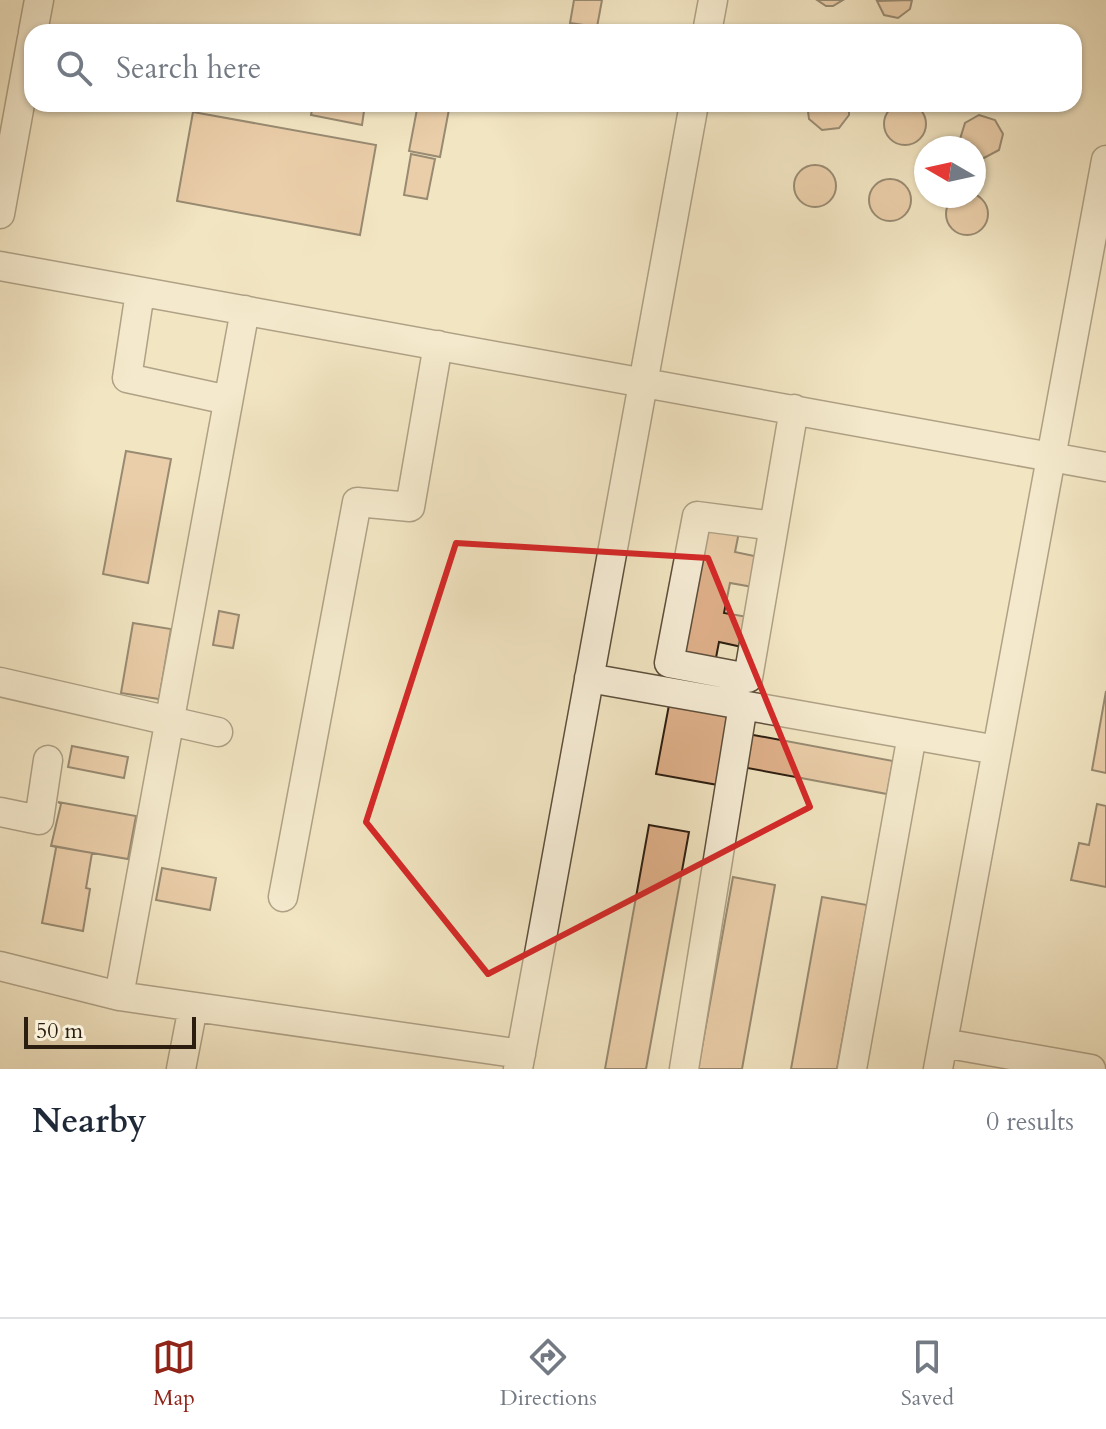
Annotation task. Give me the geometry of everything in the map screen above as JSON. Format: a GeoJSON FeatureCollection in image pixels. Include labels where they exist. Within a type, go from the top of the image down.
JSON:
{"type":"FeatureCollection","features":[{"type":"Feature","properties":{"kind":"lane"},"geometry":{"type":"LineString","coordinates":[[34,24],[39,0]]}},
{"type":"Feature","properties":{"kind":"lane"},"geometry":{"type":"LineString","coordinates":[[708,24],[713,0]]}},
{"type":"Feature","properties":{"kind":"lane"},"geometry":{"type":"LineString","coordinates":[[0,214],[24,82]]}},
{"type":"Feature","properties":{"kind":"lane"},"geometry":{"type":"LineString","coordinates":[[0,966],[119,996],[193,1007],[440,1056],[520,1061],[693,112]]}},
{"type":"Feature","properties":{"kind":"lane"},"geometry":{"type":"LineString","coordinates":[[1091,1069],[941,1056],[1106,160]]}},
{"type":"Feature","properties":{"kind":"lane"},"geometry":{"type":"LineString","coordinates":[[0,266],[1106,467]]}},
{"type":"Feature","properties":{"kind":"lane"},"geometry":{"type":"LineString","coordinates":[[140,292],[127,378],[228,400]]}},
{"type":"Feature","properties":{"kind":"lane"},"geometry":{"type":"LineString","coordinates":[[119,996],[245,310]]}},
{"type":"Feature","properties":{"kind":"lane"},"geometry":{"type":"LineString","coordinates":[[283,897],[357,502],[410,507],[438,345]]}},
{"type":"Feature","properties":{"kind":"lane"},"geometry":{"type":"LineString","coordinates":[[774,526],[697,516],[669,663],[748,678],[774,526],[794,409]]}},
{"type":"Feature","properties":{"kind":"lane"},"geometry":{"type":"LineString","coordinates":[[589,678],[997,750]]}},
{"type":"Feature","properties":{"kind":"lane"},"geometry":{"type":"LineString","coordinates":[[0,682],[218,732]]}},
{"type":"Feature","properties":{"kind":"lane"},"geometry":{"type":"LineString","coordinates":[[684,1069],[743,705]]}},
{"type":"Feature","properties":{"kind":"lane"},"geometry":{"type":"LineString","coordinates":[[852,1069],[912,735]]}},
{"type":"Feature","properties":{"kind":"lane"},"geometry":{"type":"LineString","coordinates":[[0,812],[39,820],[48,760]]}},
{"type":"Feature","properties":{"kind":"lane"},"geometry":{"type":"LineString","coordinates":[[181,1069],[193,1007]]}},
{"type":"Feature","properties":{"kind":"highlighted area"},"geometry":{"type":"Polygon","coordinates":[[[456,543],[708,558],[810,807],[488,974],[366,822],[456,543]]]}},
{"type":"Feature","properties":{"kind":"building"},"geometry":{"type":"Polygon","coordinates":[[[574,0],[602,0],[598,24],[570,23],[574,0]]]}},
{"type":"Feature","properties":{"kind":"building"},"geometry":{"type":"Polygon","coordinates":[[[817,0],[843,0],[826,6],[817,0]]]}},
{"type":"Feature","properties":{"kind":"building"},"geometry":{"type":"Polygon","coordinates":[[[912,0],[910,9],[898,18],[884,15],[877,1],[912,0]]]}},
{"type":"Feature","properties":{"kind":"building"},"geometry":{"type":"Polygon","coordinates":[[[193,112],[376,145],[360,235],[177,201],[193,112]]]}},
{"type":"Feature","properties":{"kind":"building"},"geometry":{"type":"Polygon","coordinates":[[[312,112],[364,112],[362,125],[311,115],[312,112]]]}},
{"type":"Feature","properties":{"kind":"building"},"geometry":{"type":"Polygon","coordinates":[[[416,112],[448,112],[440,157],[409,151],[416,112]]]}},
{"type":"Feature","properties":{"kind":"building"},"geometry":{"type":"Polygon","coordinates":[[[808,112],[849,112],[839,128],[822,130],[809,119],[808,112]]]}},
{"type":"Feature","properties":{"kind":"building"},"geometry":{"type":"Polygon","coordinates":[[[888,112],[922,112],[925,132],[922,136],[914,136],[913,144],[897,144],[885,132],[888,112]]]}},
{"type":"Feature","properties":{"kind":"building"},"geometry":{"type":"Polygon","coordinates":[[[979,115],[995,120],[1003,134],[999,150],[986,157],[986,136],[961,136],[965,123],[979,115]]]}},
{"type":"Feature","properties":{"kind":"building"},"geometry":{"type":"Polygon","coordinates":[[[411,154],[435,159],[427,199],[404,195],[411,154]]]}},
{"type":"Feature","properties":{"kind":"building"},"geometry":{"type":"Polygon","coordinates":[[[815,165],[830,171],[836,186],[830,201],[815,207],[800,201],[794,186],[800,171],[815,165]]]}},
{"type":"Feature","properties":{"kind":"building"},"geometry":{"type":"Polygon","coordinates":[[[890,179],[905,185],[911,200],[905,215],[890,221],[875,215],[869,200],[875,185],[890,179]]]}},
{"type":"Feature","properties":{"kind":"building"},"geometry":{"type":"Polygon","coordinates":[[[986,206],[986,222],[975,233],[959,233],[948,222],[948,208],[986,206]]]}},
{"type":"Feature","properties":{"kind":"building"},"geometry":{"type":"Polygon","coordinates":[[[126,451],[171,459],[148,583],[103,574],[126,451]]]}},
{"type":"Feature","properties":{"kind":"building"},"geometry":{"type":"Polygon","coordinates":[[[701,526],[739,532],[735,552],[759,557],[753,587],[730,583],[724,613],[748,617],[742,647],[719,642],[715,663],[678,656],[701,526]]]}},
{"type":"Feature","properties":{"kind":"building"},"geometry":{"type":"Polygon","coordinates":[[[219,611],[239,615],[233,648],[213,645],[219,611]]]}},
{"type":"Feature","properties":{"kind":"building"},"geometry":{"type":"Polygon","coordinates":[[[133,623],[171,629],[159,699],[121,693],[133,623]]]}},
{"type":"Feature","properties":{"kind":"building"},"geometry":{"type":"Polygon","coordinates":[[[1106,691],[1106,773],[1092,770],[1106,691]]]}},
{"type":"Feature","properties":{"kind":"building"},"geometry":{"type":"Polygon","coordinates":[[[669,705],[731,716],[718,785],[656,774],[669,705]]]}},
{"type":"Feature","properties":{"kind":"building"},"geometry":{"type":"Polygon","coordinates":[[[748,734],[893,761],[887,794],[742,767],[748,734]]]}},
{"type":"Feature","properties":{"kind":"building"},"geometry":{"type":"Polygon","coordinates":[[[72,746],[128,757],[124,778],[68,767],[72,746]]]}},
{"type":"Feature","properties":{"kind":"building"},"geometry":{"type":"Polygon","coordinates":[[[58,802],[136,816],[128,859],[51,846],[61,804],[58,802]]]}},
{"type":"Feature","properties":{"kind":"building"},"geometry":{"type":"Polygon","coordinates":[[[1097,804],[1106,806],[1106,887],[1071,880],[1079,843],[1089,845],[1097,804]]]}},
{"type":"Feature","properties":{"kind":"building"},"geometry":{"type":"Polygon","coordinates":[[[649,825],[689,832],[646,1069],[605,1069],[649,825]]]}},
{"type":"Feature","properties":{"kind":"building"},"geometry":{"type":"Polygon","coordinates":[[[54,846],[92,853],[83,931],[42,923],[54,846]]]}},
{"type":"Feature","properties":{"kind":"building"},"geometry":{"type":"Polygon","coordinates":[[[162,868],[216,878],[210,910],[156,900],[162,868]]]}},
{"type":"Feature","properties":{"kind":"building"},"geometry":{"type":"Polygon","coordinates":[[[733,877],[775,885],[742,1069],[698,1069],[733,877]]]}},
{"type":"Feature","properties":{"kind":"building"},"geometry":{"type":"Polygon","coordinates":[[[822,897],[867,905],[837,1069],[791,1069],[822,897]]]}}]}
